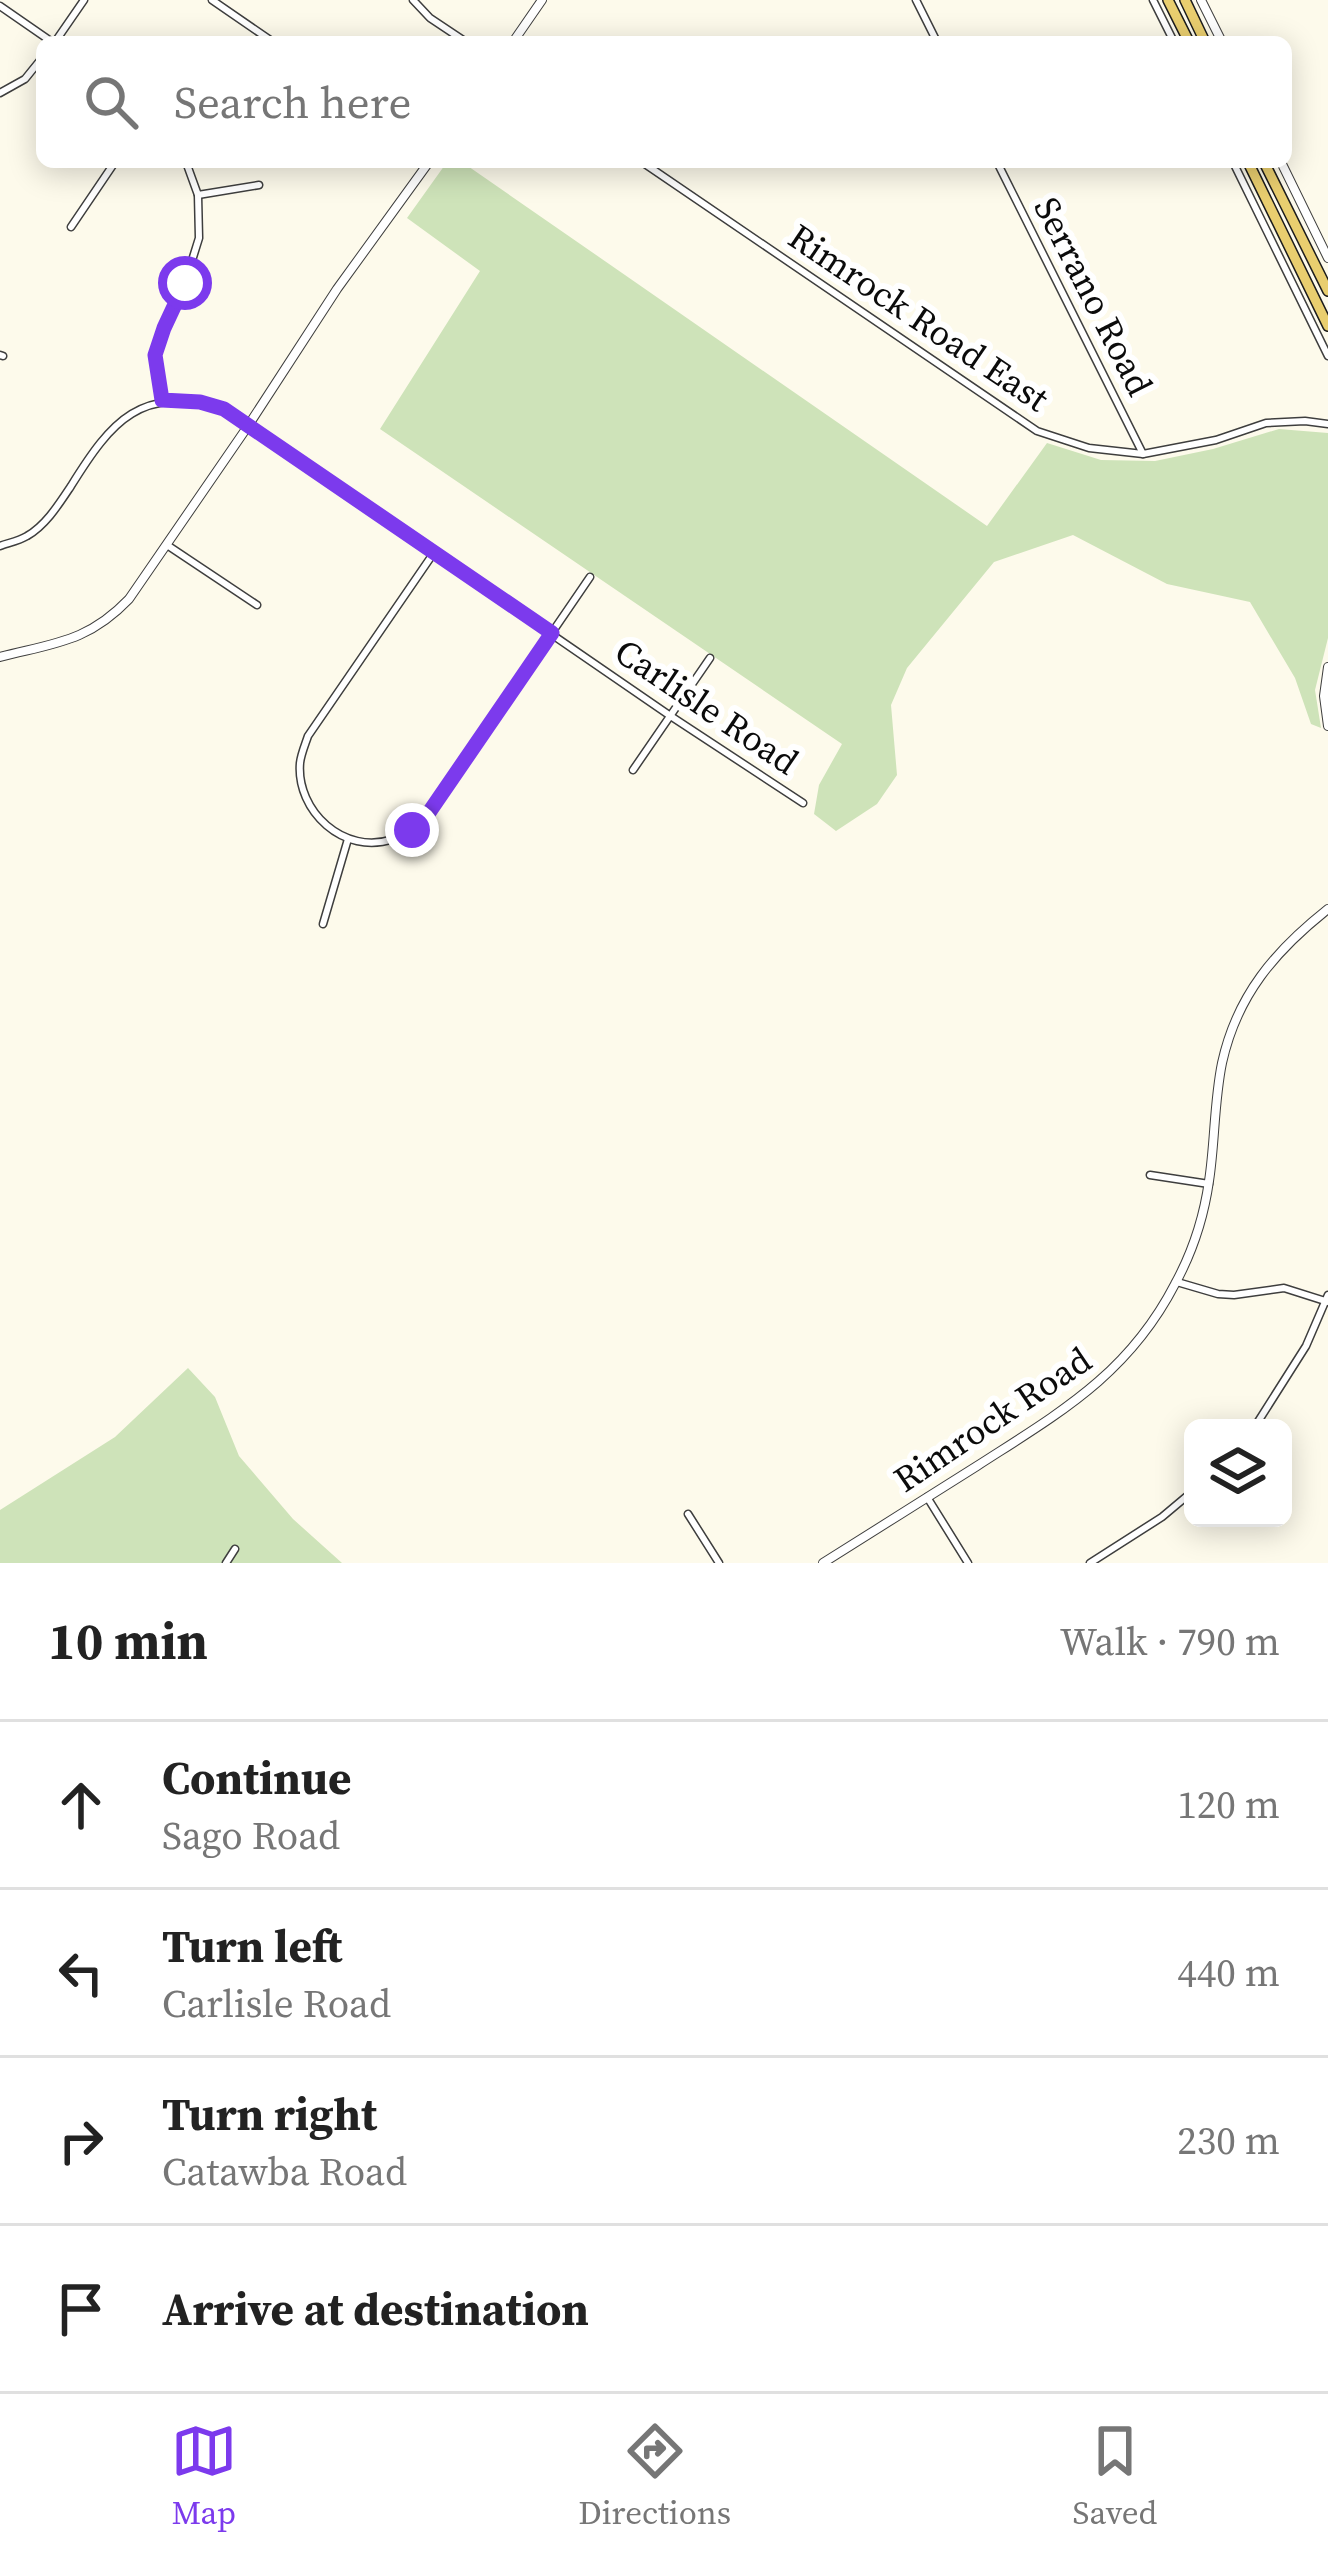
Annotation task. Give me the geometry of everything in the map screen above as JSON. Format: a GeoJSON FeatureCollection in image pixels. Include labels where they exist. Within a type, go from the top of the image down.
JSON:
{"type":"FeatureCollection","features":[{"type":"Feature","properties":{"kind":"main road"},"geometry":{"type":"LineString","coordinates":[[1168,0],[1186,36]]}},
{"type":"Feature","properties":{"kind":"main road"},"geometry":{"type":"LineString","coordinates":[[1185,0],[1202,36]]}},
{"type":"Feature","properties":{"kind":"main road"},"geometry":{"type":"LineString","coordinates":[[1251,168],[1328,326]]}},
{"type":"Feature","properties":{"kind":"main road"},"geometry":{"type":"LineString","coordinates":[[1267,168],[1328,291]]}},
{"type":"Feature","properties":{"kind":"street"},"geometry":{"type":"LineString","coordinates":[[58,36],[84,0]]}},
{"type":"Feature","properties":{"kind":"street"},"geometry":{"type":"LineString","coordinates":[[212,0],[264,36]]}},
{"type":"Feature","properties":{"kind":"street"},"geometry":{"type":"LineString","coordinates":[[413,0],[457,36]]}},
{"type":"Feature","properties":{"kind":"street"},"geometry":{"type":"LineString","coordinates":[[518,36],[542,0]]}},
{"type":"Feature","properties":{"kind":"street"},"geometry":{"type":"LineString","coordinates":[[916,0],[934,36]]}},
{"type":"Feature","properties":{"kind":"street"},"geometry":{"type":"LineString","coordinates":[[1153,0],[1171,36]]}},
{"type":"Feature","properties":{"kind":"street"},"geometry":{"type":"LineString","coordinates":[[1201,0],[1219,36]]}},
{"type":"Feature","properties":{"kind":"street"},"geometry":{"type":"LineString","coordinates":[[0,6],[45,36]]}},
{"type":"Feature","properties":{"kind":"street"},"geometry":{"type":"LineString","coordinates":[[0,93],[25,79],[36,65]]}},
{"type":"Feature","properties":{"kind":"street"},"geometry":{"type":"LineString","coordinates":[[71,226],[111,168]]}},
{"type":"Feature","properties":{"kind":"street"},"geometry":{"type":"LineString","coordinates":[[0,546],[28,536],[56,508],[118,421],[162,400],[155,355],[199,238],[198,195],[188,168]]}},
{"type":"Feature","properties":{"kind":"street"},"geometry":{"type":"LineString","coordinates":[[0,657],[85,634],[129,599],[425,168]]}},
{"type":"Feature","properties":{"kind":"street","name":"Rimrock Road East"},"geometry":{"type":"LineString","coordinates":[[651,168],[1037,431],[1089,448],[1143,454],[1281,421],[1328,424]]}},
{"type":"Feature","properties":{"kind":"street","name":"Serrano Road"},"geometry":{"type":"LineString","coordinates":[[1000,168],[1143,454]]}},
{"type":"Feature","properties":{"kind":"street"},"geometry":{"type":"LineString","coordinates":[[1236,168],[1328,356]]}},
{"type":"Feature","properties":{"kind":"street"},"geometry":{"type":"LineString","coordinates":[[1284,168],[1328,258]]}},
{"type":"Feature","properties":{"kind":"street"},"geometry":{"type":"LineString","coordinates":[[198,195],[259,185]]}},
{"type":"Feature","properties":{"kind":"street","name":"Carlisle Road"},"geometry":{"type":"LineString","coordinates":[[162,400],[224,409],[803,802]]}},
{"type":"Feature","properties":{"kind":"street"},"geometry":{"type":"LineString","coordinates":[[167,545],[257,605]]}},
{"type":"Feature","properties":{"kind":"street"},"geometry":{"type":"LineString","coordinates":[[434,553],[308,736],[300,760],[302,790],[317,818],[348,839],[389,841],[412,830],[430,811],[590,578]]}},
{"type":"Feature","properties":{"kind":"street"},"geometry":{"type":"LineString","coordinates":[[633,770],[710,658]]}},
{"type":"Feature","properties":{"kind":"street"},"geometry":{"type":"LineString","coordinates":[[1328,667],[1324,696],[1328,727]]}},
{"type":"Feature","properties":{"kind":"street"},"geometry":{"type":"LineString","coordinates":[[323,924],[348,839]]}},
{"type":"Feature","properties":{"kind":"street","name":"Rimrock Road"},"geometry":{"type":"LineString","coordinates":[[823,1563],[1051,1418],[1096,1385],[1134,1348],[1177,1282],[1203,1213],[1218,1090],[1230,1035],[1274,957],[1328,909]]}},
{"type":"Feature","properties":{"kind":"street"},"geometry":{"type":"LineString","coordinates":[[1150,1175],[1209,1184]]}},
{"type":"Feature","properties":{"kind":"street"},"geometry":{"type":"LineString","coordinates":[[1177,1282],[1218,1294],[1284,1288],[1327,1300],[1306,1346],[1260,1419]]}},
{"type":"Feature","properties":{"kind":"street"},"geometry":{"type":"LineString","coordinates":[[927,1497],[968,1563]]}},
{"type":"Feature","properties":{"kind":"street"},"geometry":{"type":"LineString","coordinates":[[1090,1563],[1184,1499]]}},
{"type":"Feature","properties":{"kind":"street"},"geometry":{"type":"LineString","coordinates":[[688,1514],[719,1563]]}},
{"type":"Feature","properties":{"kind":"street"},"geometry":{"type":"LineString","coordinates":[[226,1563],[236,1549]]}},
{"type":"Feature","properties":{"kind":"green space"},"geometry":{"type":"Polygon","coordinates":[[[443,168],[471,168],[987,526],[1047,443],[1101,460],[1155,461],[1279,429],[1328,433],[1328,638],[1315,690],[1321,728],[1311,724],[1295,678],[1250,602],[1167,584],[1073,535],[994,562],[907,668],[891,705],[897,775],[877,804],[836,831],[814,814],[819,785],[842,744],[380,429],[480,271],[407,218],[443,168]]]}},
{"type":"Feature","properties":{"kind":"green space"},"geometry":{"type":"Polygon","coordinates":[[[188,1368],[215,1397],[239,1456],[293,1519],[342,1563],[0,1563],[0,1510],[115,1437],[188,1368]]]}},
{"type":"Feature","properties":{"kind":"route"},"geometry":{"type":"LineString","coordinates":[[185,283],[155,355],[162,400],[224,409],[552,633],[430,811],[412,830]]}}]}
